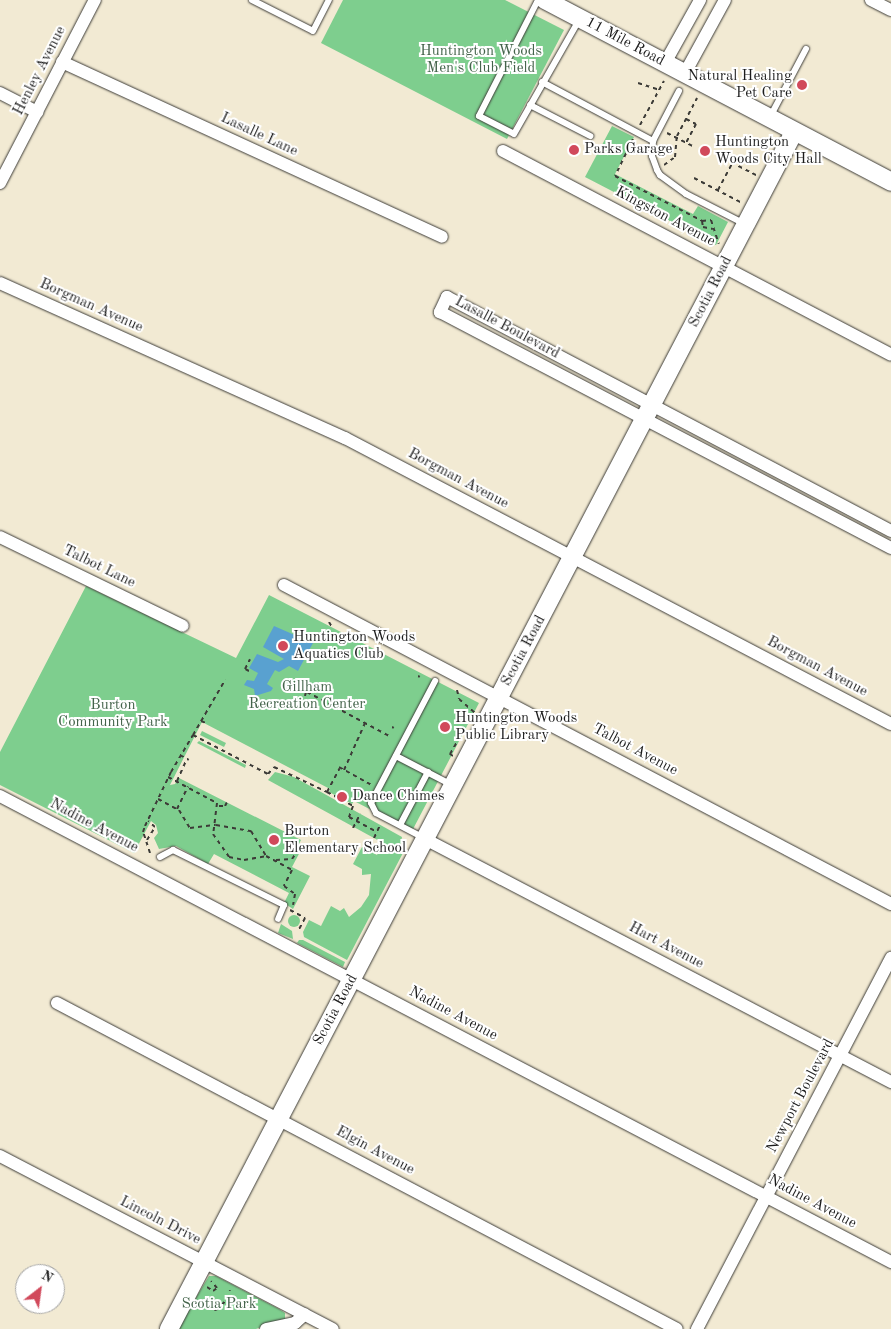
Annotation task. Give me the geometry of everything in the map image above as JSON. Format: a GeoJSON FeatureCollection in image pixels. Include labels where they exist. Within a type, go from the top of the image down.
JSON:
{"type":"FeatureCollection","features":[{"type":"Feature","properties":{"kind":"street","name":"Henley Avenue"},"geometry":{"type":"LineString","coordinates":[[0,183],[95,0]]}},
{"type":"Feature","properties":{"kind":"street","name":"11 Mile Road"},"geometry":{"type":"LineString","coordinates":[[545,0],[580,18],[665,72],[685,73],[891,182]]}},
{"type":"Feature","properties":{"kind":"street"},"geometry":{"type":"LineString","coordinates":[[665,72],[700,0]]}},
{"type":"Feature","properties":{"kind":"street"},"geometry":{"type":"LineString","coordinates":[[685,73],[725,0]]}},
{"type":"Feature","properties":{"kind":"street"},"geometry":{"type":"LineString","coordinates":[[871,0],[891,10]]}},
{"type":"Feature","properties":{"kind":"street","name":"Lasalle Lane"},"geometry":{"type":"LineString","coordinates":[[62,62],[442,237]]}},
{"type":"Feature","properties":{"kind":"street"},"geometry":{"type":"LineString","coordinates":[[0,93],[37,112]]}},
{"type":"Feature","properties":{"kind":"street","name":"Scotia Road"},"geometry":{"type":"LineString","coordinates":[[168,1329],[573,558],[794,132]]}},
{"type":"Feature","properties":{"kind":"street","name":"Kingston Avenue"},"geometry":{"type":"LineString","coordinates":[[503,151],[891,355]]}},
{"type":"Feature","properties":{"kind":"street","name":"Borgman Avenue"},"geometry":{"type":"LineString","coordinates":[[0,283],[345,438],[891,724]]}},
{"type":"Feature","properties":{"kind":"street","name":"Lasalle Boulevard"},"geometry":{"type":"LineString","coordinates":[[891,531],[793,480],[648,412],[440,312],[447,297],[648,412],[786,493],[891,548]]}},
{"type":"Feature","properties":{"kind":"street"},"geometry":{"type":"LineString","coordinates":[[786,493],[793,480]]}},
{"type":"Feature","properties":{"kind":"street","name":"Talbot Lane"},"geometry":{"type":"LineString","coordinates":[[0,537],[183,626]]}},
{"type":"Feature","properties":{"kind":"street","name":"Talbot Avenue"},"geometry":{"type":"LineString","coordinates":[[284,585],[891,904]]}},
{"type":"Feature","properties":{"kind":"street","name":"Nadine Avenue"},"geometry":{"type":"LineString","coordinates":[[0,796],[891,1262]]}},
{"type":"Feature","properties":{"kind":"street","name":"Hart Avenue"},"geometry":{"type":"LineString","coordinates":[[425,839],[891,1082]]}},
{"type":"Feature","properties":{"kind":"street","name":"Newport Boulevard"},"geometry":{"type":"LineString","coordinates":[[697,1329],[891,958]]}},
{"type":"Feature","properties":{"kind":"street","name":"Elgin Avenue"},"geometry":{"type":"LineString","coordinates":[[58,1003],[677,1329]]}},
{"type":"Feature","properties":{"kind":"street","name":"Lincoln Drive"},"geometry":{"type":"LineString","coordinates":[[0,1156],[333,1329]]}},
{"type":"Feature","properties":{"kind":"street"},"geometry":{"type":"LineString","coordinates":[[266,1329],[295,1323],[306,1314]]}},
{"type":"Feature","properties":{"kind":"lane"},"geometry":{"type":"LineString","coordinates":[[252,0],[313,31],[328,0]]}},
{"type":"Feature","properties":{"kind":"lane"},"geometry":{"type":"LineString","coordinates":[[538,0],[479,116],[514,134],[580,18]]}},
{"type":"Feature","properties":{"kind":"lane"},"geometry":{"type":"LineString","coordinates":[[770,118],[806,49]]}},
{"type":"Feature","properties":{"kind":"lane"},"geometry":{"type":"LineString","coordinates":[[542,82],[653,141]]}},
{"type":"Feature","properties":{"kind":"lane"},"geometry":{"type":"LineString","coordinates":[[679,91],[653,141],[652,156],[657,170],[686,194],[746,225]]}},
{"type":"Feature","properties":{"kind":"lane"},"geometry":{"type":"LineString","coordinates":[[530,105],[590,136]]}},
{"type":"Feature","properties":{"kind":"lane"},"geometry":{"type":"LineString","coordinates":[[425,839],[376,813],[371,803],[435,681]]}},
{"type":"Feature","properties":{"kind":"lane"},"geometry":{"type":"LineString","coordinates":[[396,756],[453,786]]}},
{"type":"Feature","properties":{"kind":"lane"},"geometry":{"type":"LineString","coordinates":[[400,825],[428,772]]}},
{"type":"Feature","properties":{"kind":"lane"},"geometry":{"type":"LineString","coordinates":[[160,857],[173,850],[284,905],[278,919]]}},
{"type":"Feature","properties":{"kind":"path"},"geometry":{"type":"LineString","coordinates":[[640,126],[659,90],[665,72]]}},
{"type":"Feature","properties":{"kind":"path"},"geometry":{"type":"LineString","coordinates":[[638,83],[659,90]]}},
{"type":"Feature","properties":{"kind":"path"},"geometry":{"type":"LineString","coordinates":[[657,170],[675,157],[677,138],[696,98]]}},
{"type":"Feature","properties":{"kind":"path"},"geometry":{"type":"LineString","coordinates":[[686,119],[696,124],[686,142]]}},
{"type":"Feature","properties":{"kind":"path"},"geometry":{"type":"LineString","coordinates":[[659,129],[693,146]]}},
{"type":"Feature","properties":{"kind":"path"},"geometry":{"type":"LineString","coordinates":[[635,137],[615,176],[702,221],[712,220],[713,229],[719,244]]}},
{"type":"Feature","properties":{"kind":"path"},"geometry":{"type":"LineString","coordinates":[[717,156],[756,175]]}},
{"type":"Feature","properties":{"kind":"path"},"geometry":{"type":"LineString","coordinates":[[718,190],[732,163]]}},
{"type":"Feature","properties":{"kind":"path"},"geometry":{"type":"LineString","coordinates":[[694,178],[742,202]]}},
{"type":"Feature","properties":{"kind":"path"},"geometry":{"type":"LineString","coordinates":[[702,221],[703,227],[713,229]]}},
{"type":"Feature","properties":{"kind":"path"},"geometry":{"type":"LineString","coordinates":[[249,671],[245,669],[250,659]]}},
{"type":"Feature","properties":{"kind":"path"},"geometry":{"type":"LineString","coordinates":[[150,853],[143,832],[168,777],[225,680]]}},
{"type":"Feature","properties":{"kind":"path"},"geometry":{"type":"LineString","coordinates":[[305,696],[307,688]]}},
{"type":"Feature","properties":{"kind":"path"},"geometry":{"type":"LineString","coordinates":[[457,690],[459,700],[475,713]]}},
{"type":"Feature","properties":{"kind":"path"},"geometry":{"type":"LineString","coordinates":[[307,692],[389,736]]}},
{"type":"Feature","properties":{"kind":"path"},"geometry":{"type":"LineString","coordinates":[[323,701],[326,696]]}},
{"type":"Feature","properties":{"kind":"path"},"geometry":{"type":"LineString","coordinates":[[361,721],[364,716]]}},
{"type":"Feature","properties":{"kind":"path"},"geometry":{"type":"LineString","coordinates":[[202,721],[206,723]]}},
{"type":"Feature","properties":{"kind":"path"},"geometry":{"type":"LineString","coordinates":[[344,770],[365,723]]}},
{"type":"Feature","properties":{"kind":"path"},"geometry":{"type":"LineString","coordinates":[[193,734],[268,774],[275,766],[327,792],[353,806],[348,817],[377,832]]}},
{"type":"Feature","properties":{"kind":"path"},"geometry":{"type":"LineString","coordinates":[[453,756],[450,754],[460,737]]}},
{"type":"Feature","properties":{"kind":"path"},"geometry":{"type":"LineString","coordinates":[[177,781],[188,760],[180,755]]}},
{"type":"Feature","properties":{"kind":"path"},"geometry":{"type":"LineString","coordinates":[[327,792],[340,768],[373,785]]}},
{"type":"Feature","properties":{"kind":"path"},"geometry":{"type":"LineString","coordinates":[[168,777],[188,786],[219,806],[225,806],[227,802]]}},
{"type":"Feature","properties":{"kind":"path"},"geometry":{"type":"LineString","coordinates":[[177,809],[188,786]]}},
{"type":"Feature","properties":{"kind":"path"},"geometry":{"type":"LineString","coordinates":[[158,799],[177,809],[190,828],[216,825],[251,831],[266,856],[292,870],[284,886],[295,894],[287,916]]}},
{"type":"Feature","properties":{"kind":"path"},"geometry":{"type":"LineString","coordinates":[[219,806],[213,834],[229,857],[244,860],[266,856]]}},
{"type":"Feature","properties":{"kind":"path"},"geometry":{"type":"LineString","coordinates":[[353,828],[360,814]]}},
{"type":"Feature","properties":{"kind":"path"},"geometry":{"type":"LineString","coordinates":[[147,840],[155,827],[148,821]]}},
{"type":"Feature","properties":{"kind":"path"},"geometry":{"type":"LineString","coordinates":[[374,838],[380,825]]}},
{"type":"Feature","properties":{"kind":"path"},"geometry":{"type":"LineString","coordinates":[[274,860],[292,859],[299,849]]}},
{"type":"Feature","properties":{"kind":"path"},"geometry":{"type":"LineString","coordinates":[[290,910],[305,917],[298,931]]}},
{"type":"Feature","properties":{"kind":"path"},"geometry":{"type":"LineString","coordinates":[[210,1281],[218,1286]]}},
{"type":"Feature","properties":{"kind":"path"},"geometry":{"type":"LineString","coordinates":[[207,1287],[213,1291],[222,1285]]}},
{"type":"Feature","properties":{"kind":"path"},"geometry":{"type":"LineString","coordinates":[[198,1306],[216,1310],[230,1296],[226,1286]]}},
{"type":"Feature","properties":{"kind":"green space","name":"Huntington Woods Men's Club Field"},"geometry":{"type":"Polygon","coordinates":[[[343,0],[505,0],[564,30],[507,139],[321,43],[343,0]]]}},
{"type":"Feature","properties":{"kind":"green space"},"geometry":{"type":"Polygon","coordinates":[[[612,126],[634,137],[615,174],[693,214],[698,206],[728,222],[716,245],[585,177],[612,126]]]}},
{"type":"Feature","properties":{"kind":"green space"},"geometry":{"type":"Polygon","coordinates":[[[86,586],[236,658],[269,595],[479,703],[412,831],[354,801],[352,804],[329,792],[330,789],[202,722],[170,785],[175,784],[179,778],[301,840],[297,848],[301,850],[292,867],[310,876],[293,909],[284,903],[289,893],[214,854],[208,864],[176,846],[159,849],[154,838],[158,833],[156,825],[151,821],[134,853],[0,785],[0,752],[86,586]]]}},
{"type":"Feature","properties":{"kind":"green space"},"geometry":{"type":"Polygon","coordinates":[[[202,731],[226,743],[224,747],[200,735],[202,731]]]}},
{"type":"Feature","properties":{"kind":"green space"},"geometry":{"type":"Polygon","coordinates":[[[199,741],[246,765],[245,768],[197,743],[199,741]]]}},
{"type":"Feature","properties":{"kind":"green space"},"geometry":{"type":"Polygon","coordinates":[[[275,772],[294,777],[402,837],[400,848],[404,851],[347,960],[304,937],[303,932],[309,920],[321,926],[331,906],[340,911],[344,908],[349,917],[361,907],[369,895],[371,874],[362,875],[362,869],[353,864],[362,847],[377,855],[383,843],[268,780],[275,772]]]}},
{"type":"Feature","properties":{"kind":"green space"},"geometry":{"type":"Polygon","coordinates":[[[296,915],[299,916],[299,926],[292,927],[289,926],[288,919],[289,916],[296,915]]]}},
{"type":"Feature","properties":{"kind":"green space"},"geometry":{"type":"Polygon","coordinates":[[[281,924],[292,931],[293,939],[278,933],[281,924]]]}},
{"type":"Feature","properties":{"kind":"green space"},"geometry":{"type":"Polygon","coordinates":[[[299,940],[303,940],[345,962],[343,967],[297,943],[299,940]]]}},
{"type":"Feature","properties":{"kind":"green space","name":"Scotia Park"},"geometry":{"type":"Polygon","coordinates":[[[209,1276],[216,1276],[279,1309],[285,1313],[285,1319],[256,1329],[177,1329],[209,1276]]]}},
{"type":"Feature","properties":{"kind":"water"},"geometry":{"type":"Polygon","coordinates":[[[274,626],[313,643],[298,671],[289,666],[279,672],[275,670],[267,684],[273,688],[271,691],[255,696],[254,689],[244,685],[247,680],[254,681],[258,673],[249,668],[257,654],[278,662],[284,659],[263,647],[274,626]]]}},
{"type":"Feature","properties":{"kind":"place","name":"Natural Healing Pet Care"},"geometry":{"type":"Point","coordinates":[802,85]}},
{"type":"Feature","properties":{"kind":"place","name":"Parks Garage"},"geometry":{"type":"Point","coordinates":[574,150]}},
{"type":"Feature","properties":{"kind":"place","name":"Huntington Woods City Hall"},"geometry":{"type":"Point","coordinates":[705,151]}},
{"type":"Feature","properties":{"kind":"place","name":"Huntington Woods Aquatics Club"},"geometry":{"type":"Point","coordinates":[283,646]}},
{"type":"Feature","properties":{"kind":"place","name":"Huntington Woods Public Library"},"geometry":{"type":"Point","coordinates":[445,727]}},
{"type":"Feature","properties":{"kind":"place","name":"Dance Chimes"},"geometry":{"type":"Point","coordinates":[342,797]}},
{"type":"Feature","properties":{"kind":"place","name":"Burton Elementary School"},"geometry":{"type":"Point","coordinates":[274,840]}},
{"type":"Feature","properties":{"kind":"park label","name":"Gillham Recreation Center"},"geometry":{"type":"Point","coordinates":[307,696]}},
{"type":"Feature","properties":{"kind":"park label","name":"Burton Community Park"},"geometry":{"type":"Point","coordinates":[113,714]}}]}
